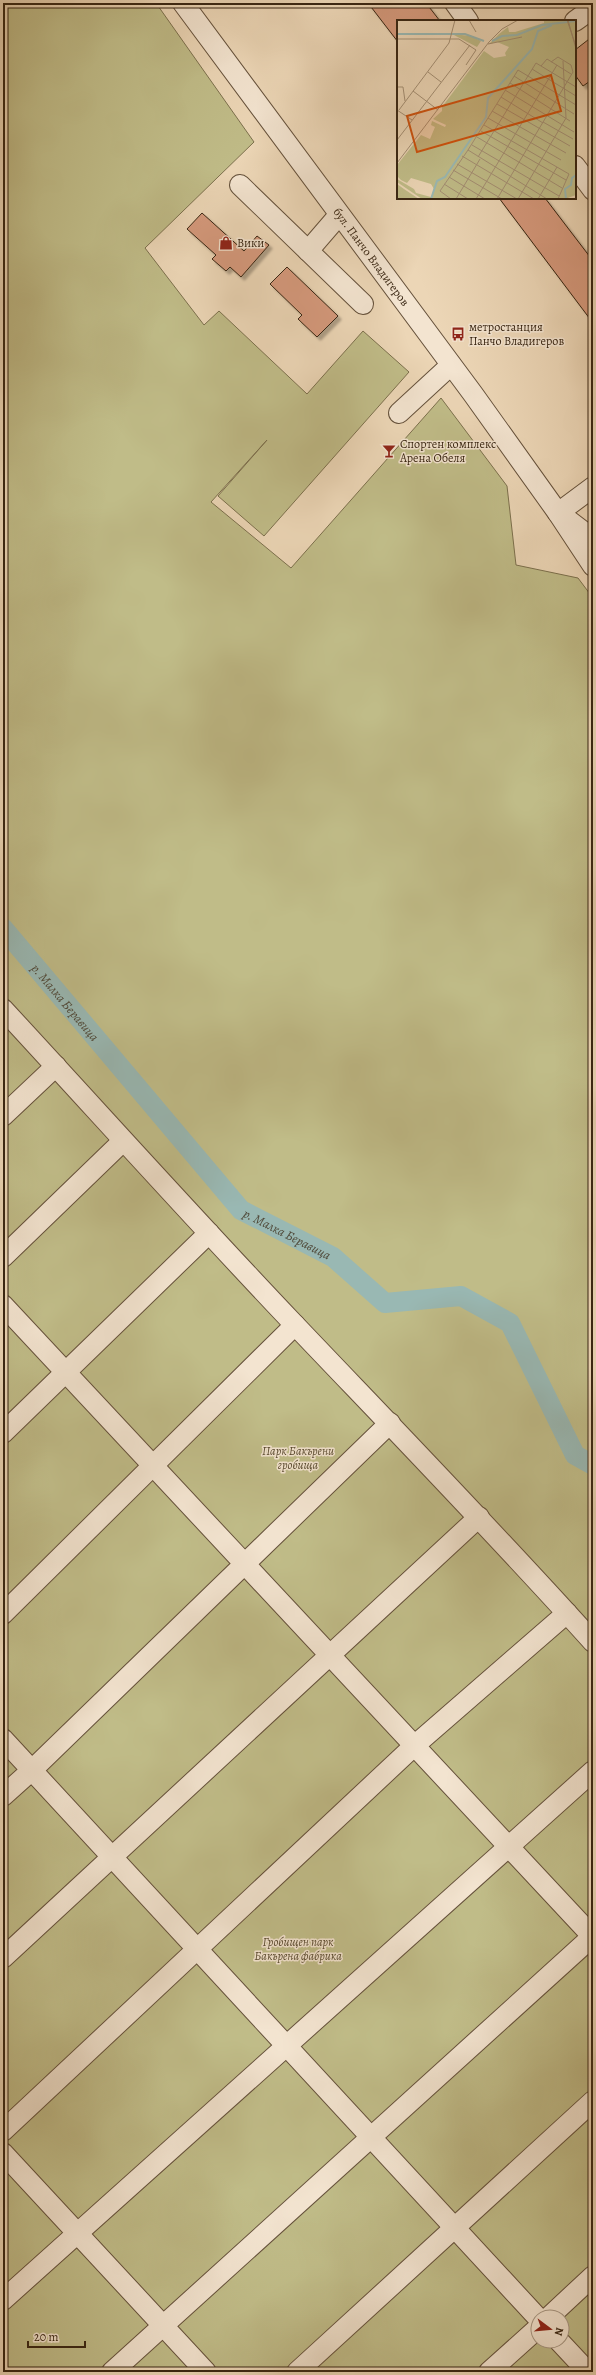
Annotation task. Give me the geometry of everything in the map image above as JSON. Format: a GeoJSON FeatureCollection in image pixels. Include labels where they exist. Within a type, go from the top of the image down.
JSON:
{"type":"FeatureCollection","features":[{"type":"Feature","properties":{"kind":"street","name":"бул. Панчо Владигеров"},"geometry":{"type":"LineString","coordinates":[[182,3],[451,365],[558,513],[593,566]]}},
{"type":"Feature","properties":{"kind":"street"},"geometry":{"type":"LineString","coordinates":[[455,3],[467,20]]}},
{"type":"Feature","properties":{"kind":"street"},"geometry":{"type":"LineString","coordinates":[[576,20],[593,8]]}},
{"type":"Feature","properties":{"kind":"street"},"geometry":{"type":"LineString","coordinates":[[576,167],[593,190]]}},
{"type":"Feature","properties":{"kind":"street"},"geometry":{"type":"LineString","coordinates":[[240,185],[363,304]]}},
{"type":"Feature","properties":{"kind":"street"},"geometry":{"type":"LineString","coordinates":[[308,251],[339,215]]}},
{"type":"Feature","properties":{"kind":"street"},"geometry":{"type":"LineString","coordinates":[[399,413],[451,365]]}},
{"type":"Feature","properties":{"kind":"street"},"geometry":{"type":"LineString","coordinates":[[558,513],[593,487]]}},
{"type":"Feature","properties":{"kind":"street","name":"бул. Панчо Владигеров"},"geometry":{"type":"LineString","coordinates":[[558,513],[593,539]]}},
{"type":"Feature","properties":{"kind":"street"},"geometry":{"type":"LineString","coordinates":[[3,1009],[209,1233],[479,1517],[593,1642]]}},
{"type":"Feature","properties":{"kind":"street"},"geometry":{"type":"LineString","coordinates":[[3,1116],[56,1066]]}},
{"type":"Feature","properties":{"kind":"street"},"geometry":{"type":"LineString","coordinates":[[3,1257],[123,1140]]}},
{"type":"Feature","properties":{"kind":"street"},"geometry":{"type":"LineString","coordinates":[[3,1433],[209,1233]]}},
{"type":"Feature","properties":{"kind":"street"},"geometry":{"type":"LineString","coordinates":[[3,1305],[593,1937],[112,2372]]}},
{"type":"Feature","properties":{"kind":"street"},"geometry":{"type":"LineString","coordinates":[[3,1614],[295,1325]]}},
{"type":"Feature","properties":{"kind":"street"},"geometry":{"type":"LineString","coordinates":[[3,1796],[32,1770],[390,1423]]}},
{"type":"Feature","properties":{"kind":"street"},"geometry":{"type":"LineString","coordinates":[[3,1958],[479,1517]]}},
{"type":"Feature","properties":{"kind":"street"},"geometry":{"type":"LineString","coordinates":[[3,2130],[414,1746],[567,1613]]}},
{"type":"Feature","properties":{"kind":"street"},"geometry":{"type":"LineString","coordinates":[[3,1739],[530,2309]]}},
{"type":"Feature","properties":{"kind":"street"},"geometry":{"type":"LineString","coordinates":[[3,2300],[593,1771]]}},
{"type":"Feature","properties":{"kind":"street"},"geometry":{"type":"LineString","coordinates":[[297,2372],[593,2101]]}},
{"type":"Feature","properties":{"kind":"street"},"geometry":{"type":"LineString","coordinates":[[3,2153],[206,2372]]}},
{"type":"Feature","properties":{"kind":"street"},"geometry":{"type":"LineString","coordinates":[[558,2309],[593,2276]]}},
{"type":"Feature","properties":{"kind":"street"},"geometry":{"type":"LineString","coordinates":[[489,2372],[530,2335]]}},
{"type":"Feature","properties":{"kind":"street"},"geometry":{"type":"LineString","coordinates":[[566,2349],[588,2372]]}},
{"type":"Feature","properties":{"kind":"green space","name":"Парк Бакърени гробища"},"geometry":{"type":"Polygon","coordinates":[[[3,3],[156,3],[254,142],[145,248],[204,325],[219,311],[307,394],[363,331],[409,372],[264,536],[218,496],[267,440],[211,502],[291,568],[441,398],[507,486],[516,565],[578,578],[593,598],[593,2372],[3,2372],[3,3]]]}},
{"type":"Feature","properties":{"kind":"building"},"geometry":{"type":"Polygon","coordinates":[[[368,3],[426,3],[439,20],[397,20],[397,41],[368,3]]]}},
{"type":"Feature","properties":{"kind":"building"},"geometry":{"type":"Polygon","coordinates":[[[593,36],[593,79],[583,86],[576,76],[576,49],[593,36]]]}},
{"type":"Feature","properties":{"kind":"building"},"geometry":{"type":"Polygon","coordinates":[[[500,199],[546,199],[587,253],[593,261],[593,323],[500,199]]]}},
{"type":"Feature","properties":{"kind":"building"},"geometry":{"type":"Polygon","coordinates":[[[202,213],[244,251],[257,236],[269,245],[241,277],[230,267],[226,271],[212,259],[216,255],[187,229],[202,213]]]}},
{"type":"Feature","properties":{"kind":"building"},"geometry":{"type":"Polygon","coordinates":[[[287,267],[338,316],[317,337],[298,319],[302,315],[270,284],[287,267]]]}},
{"type":"Feature","properties":{"kind":"waterway","name":"р. Малка Беравица"},"geometry":{"type":"LineString","coordinates":[[3,928],[241,1210],[333,1257],[385,1303],[461,1296],[510,1323],[575,1455],[593,1465]]}},
{"type":"Feature","properties":{"kind":"place","name":"Вики"},"geometry":{"type":"Point","coordinates":[226,243]}},
{"type":"Feature","properties":{"kind":"place","name":"метростанция Панчо Владигеров"},"geometry":{"type":"Point","coordinates":[458,334]}},
{"type":"Feature","properties":{"kind":"place","name":"Спортен комплекс Арена Обеля"},"geometry":{"type":"Point","coordinates":[389,451]}},
{"type":"Feature","properties":{"kind":"park label","name":"Гробищен парк Бакърена фабрика"},"geometry":{"type":"Point","coordinates":[298,1949]}}]}
